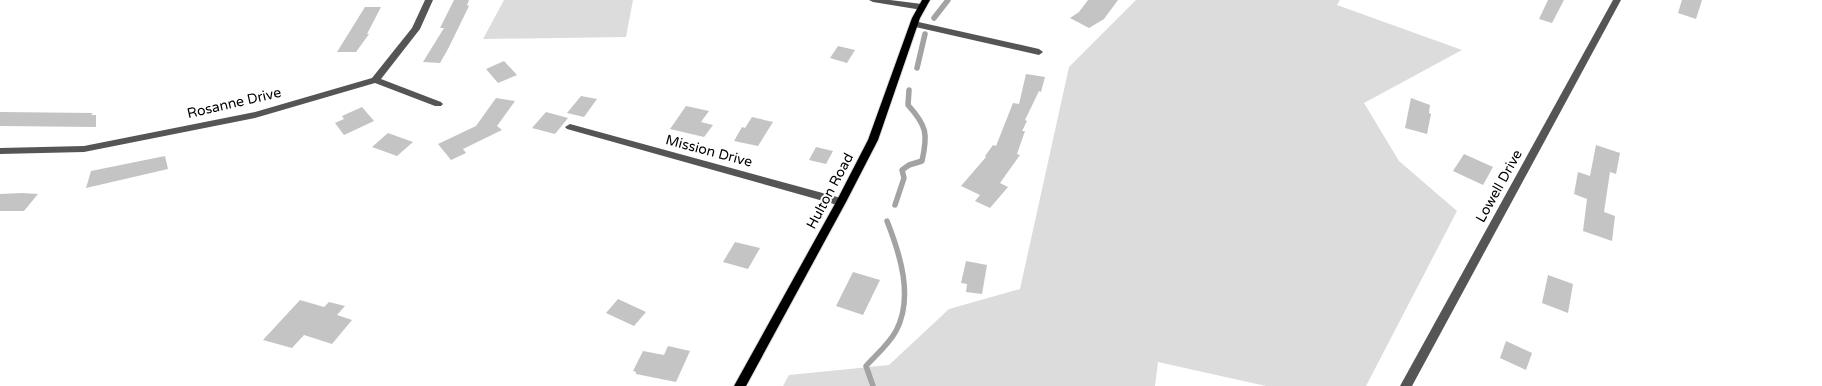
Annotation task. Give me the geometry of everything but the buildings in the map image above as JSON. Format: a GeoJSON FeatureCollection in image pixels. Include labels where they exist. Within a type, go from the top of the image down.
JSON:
{"type":"FeatureCollection","features":[{"type":"Feature","properties":{"kind":"main road","name":"Hulton Road"},"geometry":{"type":"LineString","coordinates":[[740,386],[841,202],[873,140],[914,24],[924,3]]}},
{"type":"Feature","properties":{"kind":"street"},"geometry":{"type":"LineString","coordinates":[[429,0],[416,29],[375,80],[438,104]]}},
{"type":"Feature","properties":{"kind":"street"},"geometry":{"type":"LineString","coordinates":[[873,0],[924,3]]}},
{"type":"Feature","properties":{"kind":"street","name":"Lowell Drive"},"geometry":{"type":"LineString","coordinates":[[1406,386],[1617,0]]}},
{"type":"Feature","properties":{"kind":"street"},"geometry":{"type":"LineString","coordinates":[[914,24],[1039,52]]}},
{"type":"Feature","properties":{"kind":"street","name":"Rosanne Drive"},"geometry":{"type":"LineString","coordinates":[[1,152],[84,149],[255,115],[375,80]]}},
{"type":"Feature","properties":{"kind":"street","name":"Mission Drive"},"geometry":{"type":"LineString","coordinates":[[570,127],[841,202]]}},
{"type":"Feature","properties":{"kind":"shaded area"},"geometry":{"type":"Polygon","coordinates":[[[504,0],[633,0],[626,37],[483,39],[504,0]]]}},
{"type":"Feature","properties":{"kind":"shaded area"},"geometry":{"type":"Polygon","coordinates":[[[1136,0],[1340,0],[1337,5],[1462,50],[1364,103],[1399,161],[1457,211],[1366,386],[1266,386],[1158,362],[1155,386],[783,386],[789,375],[889,365],[949,309],[1020,289],[1069,67],[1136,0]]]}},
{"type":"Feature","properties":{"kind":"waterway"},"geometry":{"type":"LineString","coordinates":[[934,18],[948,0]]}},
{"type":"Feature","properties":{"kind":"waterway"},"geometry":{"type":"LineString","coordinates":[[917,68],[925,34]]}},
{"type":"Feature","properties":{"kind":"waterway"},"geometry":{"type":"LineString","coordinates":[[895,205],[904,178],[902,170],[909,165],[922,161],[925,144],[922,125],[908,105],[909,90]]}},
{"type":"Feature","properties":{"kind":"waterway"},"geometry":{"type":"LineString","coordinates":[[873,386],[866,366],[893,336],[901,318],[904,304],[903,276],[900,261],[887,221]]}}]}
